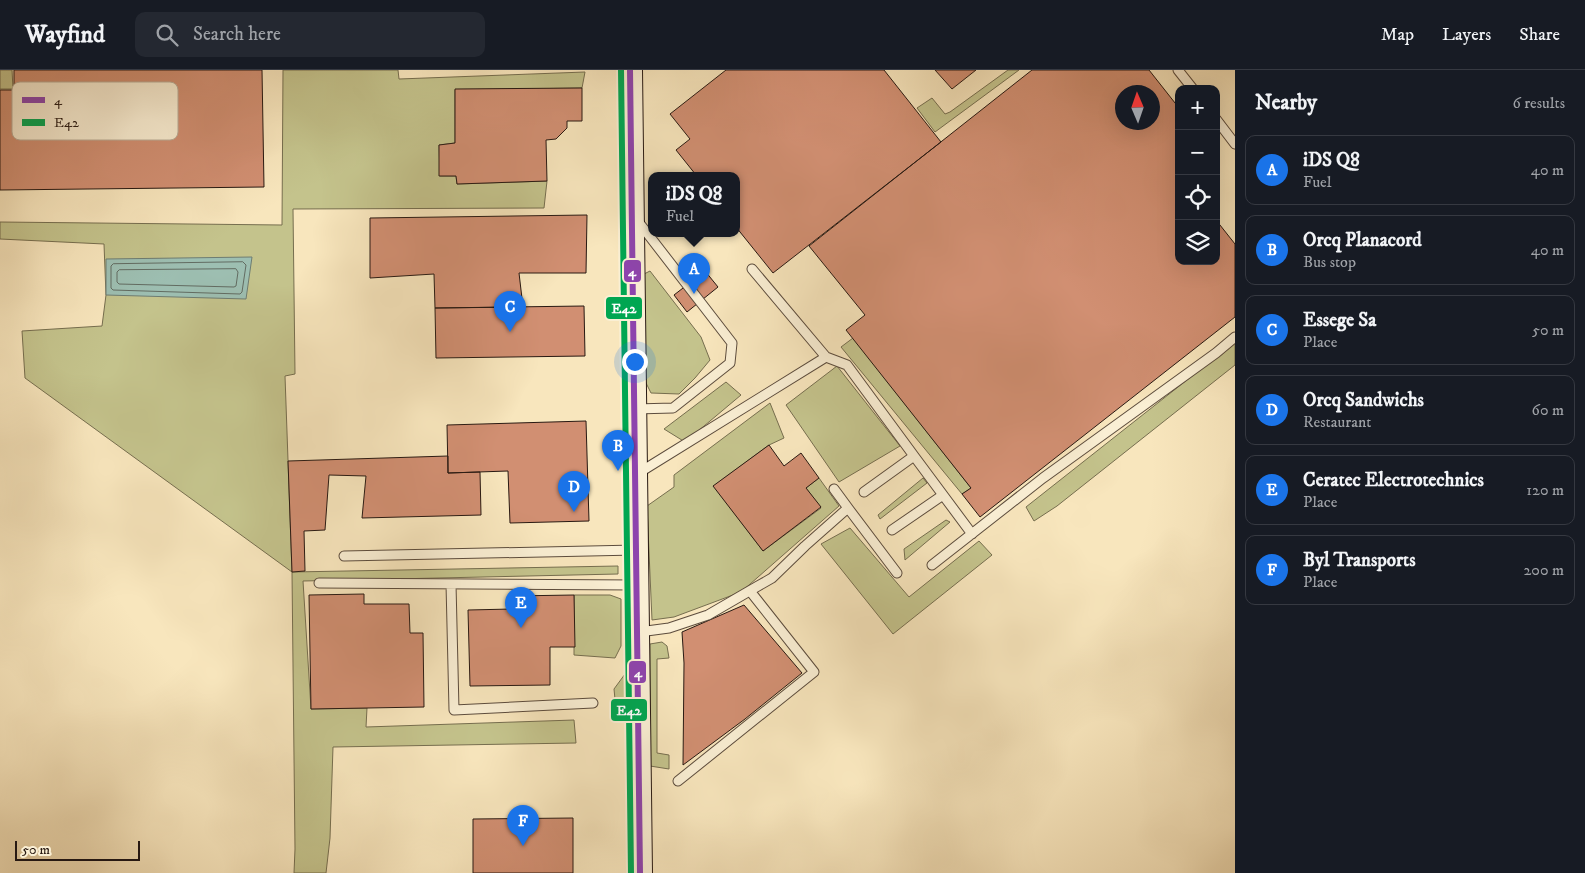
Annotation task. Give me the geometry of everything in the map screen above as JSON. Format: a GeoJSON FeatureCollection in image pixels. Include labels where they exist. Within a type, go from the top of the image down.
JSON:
{"type":"FeatureCollection","features":[{"type":"Feature","properties":{"kind":"main road"},"geometry":{"type":"LineString","coordinates":[[630,70],[640,873]]}},
{"type":"Feature","properties":{"kind":"lane"},"geometry":{"type":"LineString","coordinates":[[1178,70],[1190,85]]}},
{"type":"Feature","properties":{"kind":"lane"},"geometry":{"type":"LineString","coordinates":[[1220,124],[1235,144]]}},
{"type":"Feature","properties":{"kind":"lane"},"geometry":{"type":"LineString","coordinates":[[632,213],[648,234]]}},
{"type":"Feature","properties":{"kind":"lane"},"geometry":{"type":"LineString","coordinates":[[634,409],[673,408],[730,363],[732,344],[650,237]]}},
{"type":"Feature","properties":{"kind":"lane"},"geometry":{"type":"LineString","coordinates":[[752,269],[826,357],[846,365],[972,534]]}},
{"type":"Feature","properties":{"kind":"lane"},"geometry":{"type":"LineString","coordinates":[[932,565],[1043,478],[1216,353],[1235,336]]}},
{"type":"Feature","properties":{"kind":"lane"},"geometry":{"type":"LineString","coordinates":[[635,475],[826,357]]}},
{"type":"Feature","properties":{"kind":"lane"},"geometry":{"type":"LineString","coordinates":[[864,492],[914,456]]}},
{"type":"Feature","properties":{"kind":"lane"},"geometry":{"type":"LineString","coordinates":[[834,489],[898,573]]}},
{"type":"Feature","properties":{"kind":"lane"},"geometry":{"type":"LineString","coordinates":[[892,530],[943,495]]}},
{"type":"Feature","properties":{"kind":"lane"},"geometry":{"type":"LineString","coordinates":[[637,632],[669,628],[708,614],[750,591],[772,578],[848,508]]}},
{"type":"Feature","properties":{"kind":"lane"},"geometry":{"type":"LineString","coordinates":[[344,556],[636,550]]}},
{"type":"Feature","properties":{"kind":"lane"},"geometry":{"type":"LineString","coordinates":[[319,584],[636,585]]}},
{"type":"Feature","properties":{"kind":"lane"},"geometry":{"type":"LineString","coordinates":[[451,584],[454,710],[593,703]]}},
{"type":"Feature","properties":{"kind":"lane"},"geometry":{"type":"LineString","coordinates":[[678,781],[814,672],[750,591]]}},
{"type":"Feature","properties":{"kind":"shaded area"},"geometry":{"type":"Polygon","coordinates":[[[0,70],[12,70],[12,89],[0,89],[0,70]]]}},
{"type":"Feature","properties":{"kind":"shaded area"},"geometry":{"type":"Polygon","coordinates":[[[283,70],[398,70],[399,79],[585,72],[582,88],[455,90],[455,143],[439,145],[440,176],[456,176],[457,184],[547,181],[544,208],[293,209],[295,374],[285,376],[292,572],[25,378],[22,331],[102,326],[106,295],[104,244],[0,239],[0,222],[282,225],[283,70]]]}},
{"type":"Feature","properties":{"kind":"shaded area"},"geometry":{"type":"Polygon","coordinates":[[[1008,70],[1019,70],[935,132],[917,108],[932,98],[945,114],[950,112],[1008,70]]]}},
{"type":"Feature","properties":{"kind":"shaded area"},"geometry":{"type":"Polygon","coordinates":[[[650,271],[701,337],[710,360],[679,394],[651,393],[643,377],[638,277],[650,271]]]}},
{"type":"Feature","properties":{"kind":"shaded area"},"geometry":{"type":"Polygon","coordinates":[[[853,338],[971,488],[962,494],[841,347],[853,338]]]}},
{"type":"Feature","properties":{"kind":"shaded area"},"geometry":{"type":"Polygon","coordinates":[[[1235,342],[1235,365],[1057,506],[1034,521],[1026,507],[1235,342]]]}},
{"type":"Feature","properties":{"kind":"shaded area"},"geometry":{"type":"Polygon","coordinates":[[[837,366],[900,446],[839,482],[786,405],[837,366]]]}},
{"type":"Feature","properties":{"kind":"shaded area"},"geometry":{"type":"Polygon","coordinates":[[[726,382],[741,395],[685,442],[664,429],[726,382]]]}},
{"type":"Feature","properties":{"kind":"shaded area"},"geometry":{"type":"Polygon","coordinates":[[[770,403],[784,438],[769,445],[714,486],[763,551],[821,508],[806,488],[819,478],[839,506],[741,592],[674,617],[652,620],[647,506],[674,487],[674,475],[770,403]]]}},
{"type":"Feature","properties":{"kind":"shaded area"},"geometry":{"type":"Polygon","coordinates":[[[923,478],[927,483],[880,519],[878,515],[923,478]]]}},
{"type":"Feature","properties":{"kind":"shaded area"},"geometry":{"type":"Polygon","coordinates":[[[946,520],[950,522],[905,560],[904,549],[946,520]]]}},
{"type":"Feature","properties":{"kind":"shaded area"},"geometry":{"type":"Polygon","coordinates":[[[850,528],[909,597],[979,541],[992,555],[893,634],[821,544],[850,528]]]}},
{"type":"Feature","properties":{"kind":"shaded area"},"geometry":{"type":"Polygon","coordinates":[[[618,566],[618,574],[303,581],[311,709],[367,708],[366,727],[574,720],[576,743],[333,747],[330,838],[326,873],[294,873],[292,572],[618,566]]]}},
{"type":"Feature","properties":{"kind":"shaded area"},"geometry":{"type":"Polygon","coordinates":[[[574,595],[610,595],[621,599],[621,646],[615,658],[574,655],[574,595]]]}},
{"type":"Feature","properties":{"kind":"shaded area"},"geometry":{"type":"Polygon","coordinates":[[[662,642],[667,646],[669,658],[657,659],[657,753],[669,755],[669,769],[650,766],[650,644],[662,642]]]}},
{"type":"Feature","properties":{"kind":"shaded area"},"geometry":{"type":"Polygon","coordinates":[[[625,674],[625,717],[617,720],[614,689],[625,674]]]}},
{"type":"Feature","properties":{"kind":"water"},"geometry":{"type":"Polygon","coordinates":[[[252,257],[246,299],[106,295],[106,259],[252,257]]]}},
{"type":"Feature","properties":{"kind":"building"},"geometry":{"type":"Polygon","coordinates":[[[14,70],[262,70],[264,187],[0,190],[0,90],[12,90],[12,140],[178,140],[178,82],[14,82],[14,70]]]}},
{"type":"Feature","properties":{"kind":"building"},"geometry":{"type":"Polygon","coordinates":[[[726,70],[884,70],[941,142],[773,273],[740,232],[740,172],[694,172],[676,150],[690,139],[670,114],[726,70]]]}},
{"type":"Feature","properties":{"kind":"building"},"geometry":{"type":"Polygon","coordinates":[[[935,70],[976,70],[952,89],[935,70]]]}},
{"type":"Feature","properties":{"kind":"building"},"geometry":{"type":"Polygon","coordinates":[[[1032,70],[1149,70],[1175,103],[1175,265],[1220,265],[1220,225],[1235,244],[1235,317],[980,517],[962,494],[971,488],[846,330],[865,315],[809,246],[1032,70]]]}},
{"type":"Feature","properties":{"kind":"building"},"geometry":{"type":"Polygon","coordinates":[[[582,88],[582,121],[567,121],[567,128],[556,139],[546,140],[547,181],[457,184],[456,176],[439,176],[439,145],[455,143],[455,89],[582,88]]]}},
{"type":"Feature","properties":{"kind":"building"},"geometry":{"type":"Polygon","coordinates":[[[587,215],[586,273],[519,273],[523,307],[435,308],[434,274],[370,278],[370,218],[587,215]]]}},
{"type":"Feature","properties":{"kind":"building"},"geometry":{"type":"Polygon","coordinates":[[[705,271],[718,287],[687,312],[674,295],[705,271]]]}},
{"type":"Feature","properties":{"kind":"building"},"geometry":{"type":"Polygon","coordinates":[[[584,306],[585,356],[436,358],[435,308],[584,306]]]}},
{"type":"Feature","properties":{"kind":"building"},"geometry":{"type":"Polygon","coordinates":[[[586,421],[589,521],[510,523],[508,471],[448,473],[447,425],[586,421]]]}},
{"type":"Feature","properties":{"kind":"building"},"geometry":{"type":"Polygon","coordinates":[[[769,445],[784,466],[801,453],[819,478],[806,488],[821,507],[763,551],[713,486],[769,445]]]}},
{"type":"Feature","properties":{"kind":"building"},"geometry":{"type":"Polygon","coordinates":[[[448,456],[448,473],[480,472],[481,515],[362,518],[366,476],[329,475],[325,530],[304,531],[305,571],[292,572],[288,461],[448,456]]]}},
{"type":"Feature","properties":{"kind":"building"},"geometry":{"type":"Polygon","coordinates":[[[364,594],[364,604],[409,604],[410,633],[423,633],[424,707],[311,709],[309,595],[364,594]]]}},
{"type":"Feature","properties":{"kind":"building"},"geometry":{"type":"Polygon","coordinates":[[[574,595],[575,647],[550,647],[550,685],[470,686],[468,610],[512,609],[512,596],[574,595]]]}},
{"type":"Feature","properties":{"kind":"building"},"geometry":{"type":"Polygon","coordinates":[[[744,605],[802,673],[745,719],[683,765],[684,663],[682,632],[744,605]]]}},
{"type":"Feature","properties":{"kind":"building"},"geometry":{"type":"Polygon","coordinates":[[[573,818],[573,873],[473,873],[473,819],[573,818]]]}},
{"type":"Feature","properties":{"kind":"transit line","name":"E42"},"geometry":{"type":"LineString","coordinates":[[621,70],[631,873]]}},
{"type":"Feature","properties":{"kind":"transit line","name":"4"},"geometry":{"type":"LineString","coordinates":[[630,70],[640,873]]}},
{"type":"Feature","properties":{"kind":"place","name":"iDS Q8"},"geometry":{"type":"Point","coordinates":[694,294]}},
{"type":"Feature","properties":{"kind":"place","name":"Essege Sa"},"geometry":{"type":"Point","coordinates":[510,332]}},
{"type":"Feature","properties":{"kind":"place","name":"Orcq Planacord"},"geometry":{"type":"Point","coordinates":[618,471]}},
{"type":"Feature","properties":{"kind":"place","name":"Orcq Sandwichs"},"geometry":{"type":"Point","coordinates":[574,512]}},
{"type":"Feature","properties":{"kind":"place","name":"Ceratec Electrotechnics"},"geometry":{"type":"Point","coordinates":[521,628]}},
{"type":"Feature","properties":{"kind":"place","name":"Byl Transports"},"geometry":{"type":"Point","coordinates":[523,846]}}]}
